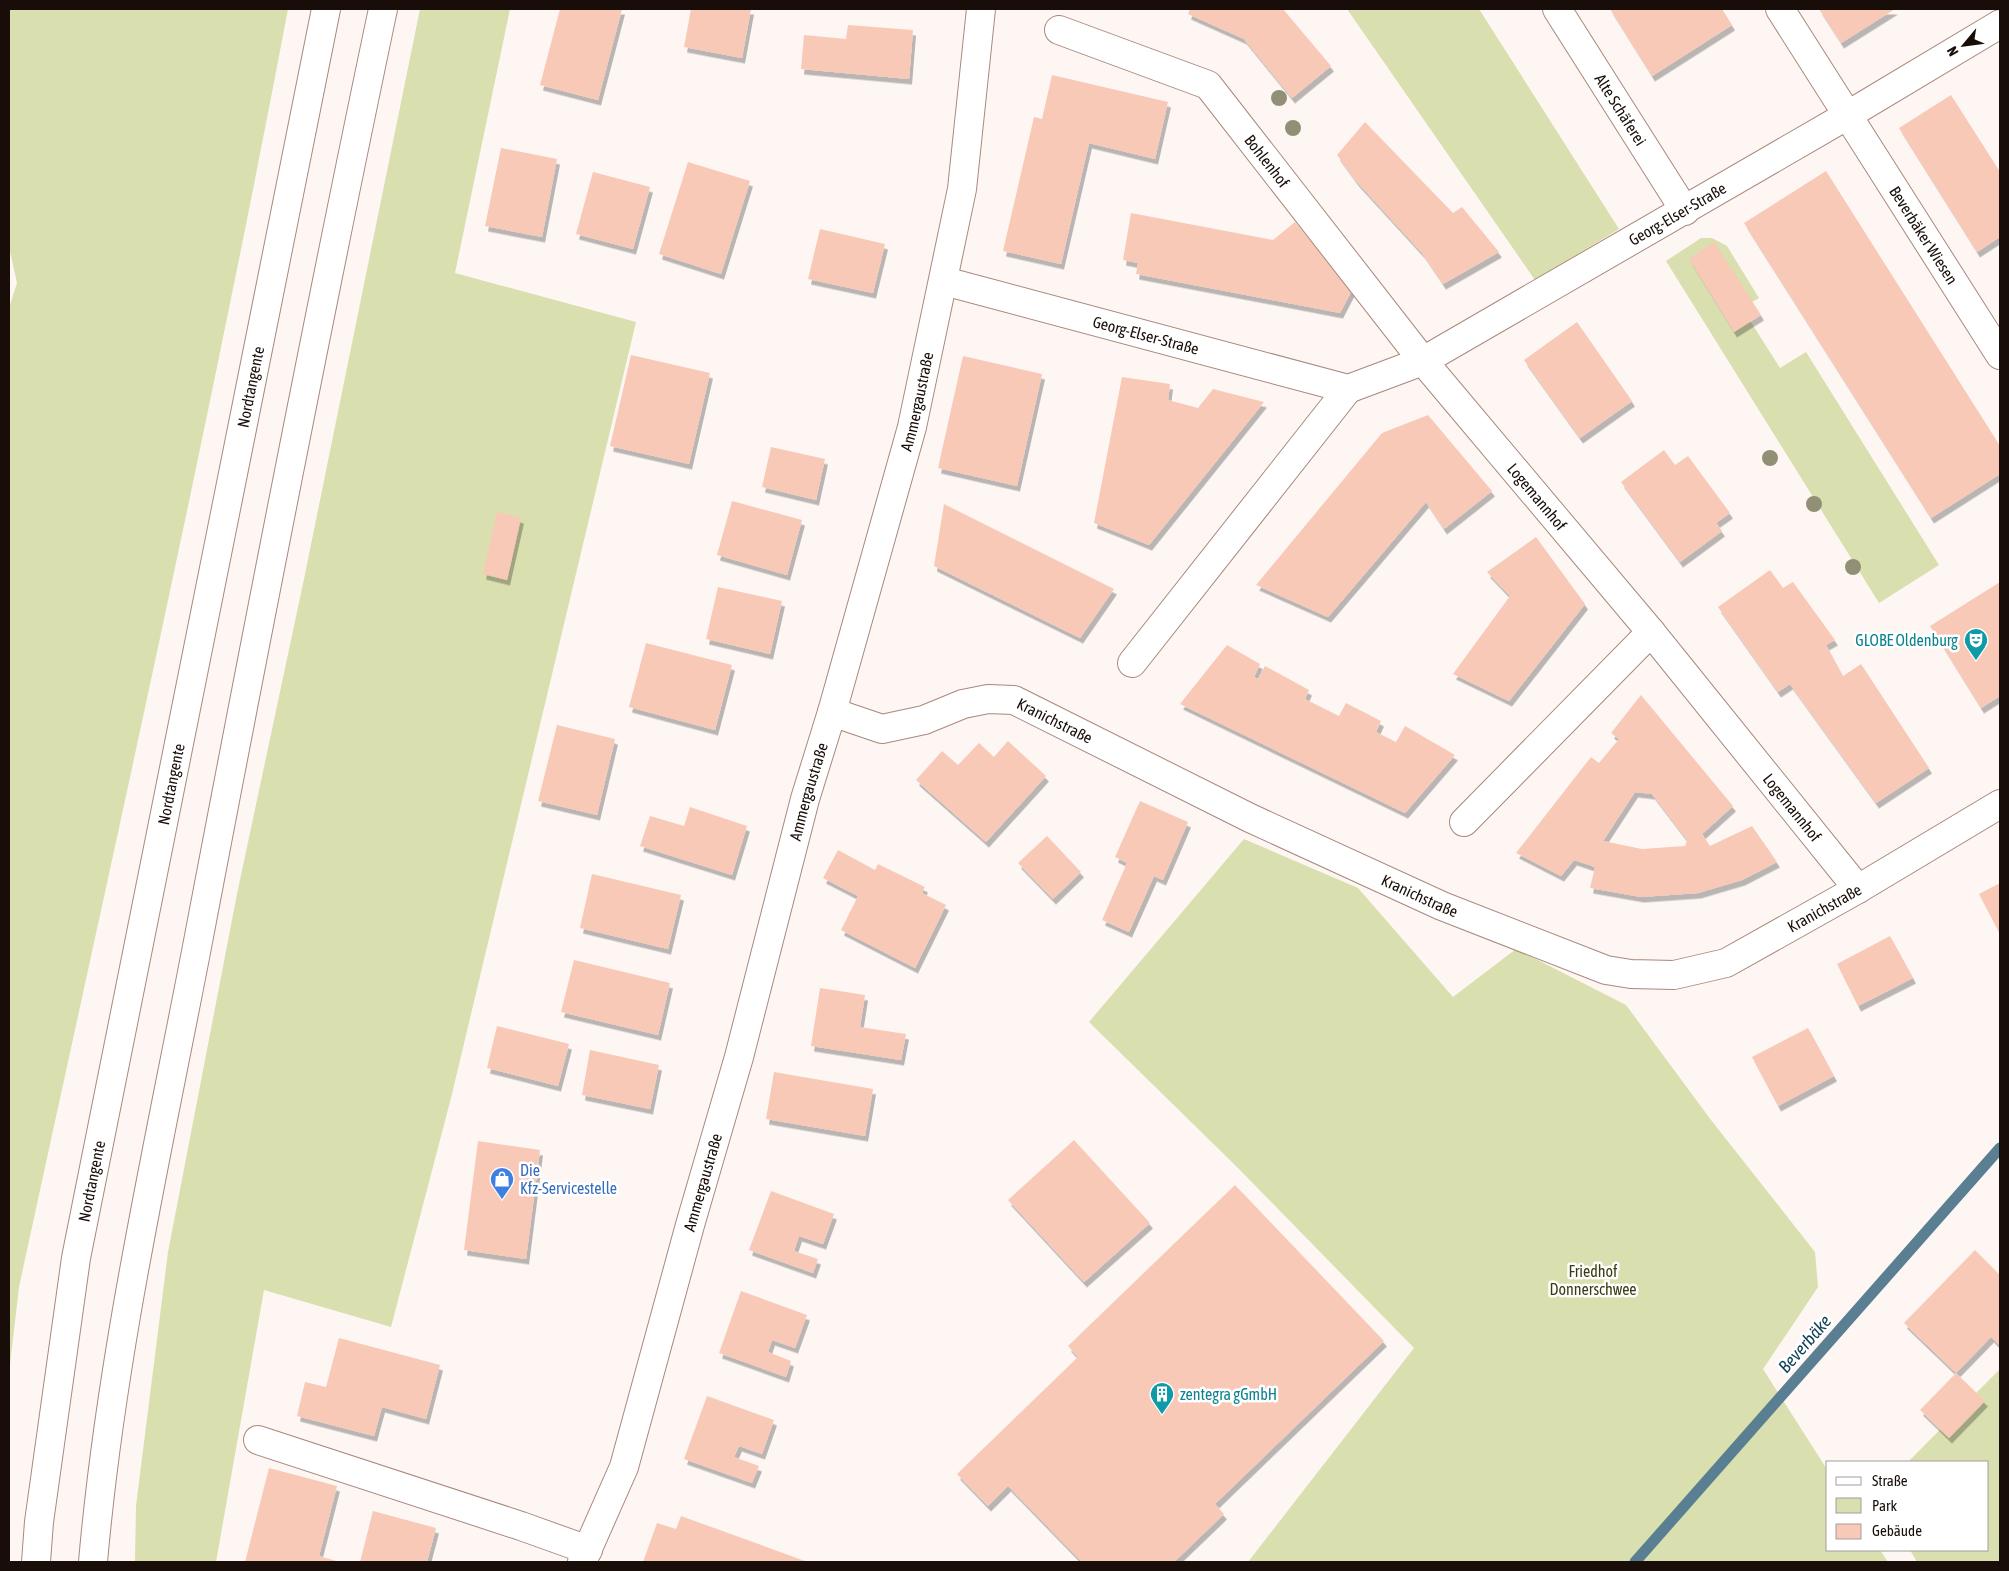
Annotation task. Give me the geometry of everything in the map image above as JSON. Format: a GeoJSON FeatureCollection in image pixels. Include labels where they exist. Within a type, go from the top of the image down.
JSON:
{"type":"FeatureCollection","features":[{"type":"Feature","properties":{"kind":"main road","name":"Nordtangente"},"geometry":{"type":"LineString","coordinates":[[36,1562],[39,1522],[76,1258],[326,9]]}},
{"type":"Feature","properties":{"kind":"main road"},"geometry":{"type":"LineString","coordinates":[[93,1562],[114,1381],[335,236],[382,9]]}},
{"type":"Feature","properties":{"kind":"main road","name":"Ammergaustraße"},"geometry":{"type":"LineString","coordinates":[[585,1556],[624,1467],[690,1225],[739,1057],[805,799],[832,712],[912,427],[962,190],[981,9]]}},
{"type":"Feature","properties":{"kind":"main road","name":"Alte Schäferei"},"geometry":{"type":"LineString","coordinates":[[1557,9],[1684,210]]}},
{"type":"Feature","properties":{"kind":"main road"},"geometry":{"type":"LineString","coordinates":[[1780,9],[1848,115]]}},
{"type":"Feature","properties":{"kind":"main road","name":"Georg-Elser-Straße"},"geometry":{"type":"LineString","coordinates":[[944,281],[1348,389],[1423,361],[1848,115],[2000,24]]}},
{"type":"Feature","properties":{"kind":"main road","name":"Bohlenhof"},"geometry":{"type":"LineString","coordinates":[[1059,30],[1208,85],[1423,361]]}},
{"type":"Feature","properties":{"kind":"main road","name":"Beverbäker Wiesen"},"geometry":{"type":"LineString","coordinates":[[1848,115],[2000,355]]}},
{"type":"Feature","properties":{"kind":"main road","name":"Logemannhof"},"geometry":{"type":"LineString","coordinates":[[1423,361],[1651,632],[1858,889]]}},
{"type":"Feature","properties":{"kind":"main road"},"geometry":{"type":"LineString","coordinates":[[1132,663],[1348,389]]}},
{"type":"Feature","properties":{"kind":"main road"},"geometry":{"type":"LineString","coordinates":[[1464,822],[1651,632]]}},
{"type":"Feature","properties":{"kind":"main road","name":"Kranichstraße"},"geometry":{"type":"LineString","coordinates":[[832,712],[882,729],[924,720],[963,704],[988,699],[1014,700],[1250,818],[1442,906],[1606,970],[1631,974],[1674,975],[1726,963],[1858,889],[2000,804]]}},
{"type":"Feature","properties":{"kind":"main road"},"geometry":{"type":"LineString","coordinates":[[258,1440],[521,1526],[585,1556]]}},
{"type":"Feature","properties":{"kind":"green space"},"geometry":{"type":"Polygon","coordinates":[[[9,9],[288,9],[192,489],[19,1287],[9,1373],[9,308],[17,283],[9,247],[9,9]]]}},
{"type":"Feature","properties":{"kind":"green space"},"geometry":{"type":"Polygon","coordinates":[[[420,9],[510,9],[455,273],[636,322],[451,1098],[391,1327],[264,1290],[216,1562],[135,1562],[136,1506],[168,1252],[237,894],[304,579],[420,9]]]}},
{"type":"Feature","properties":{"kind":"green space"},"geometry":{"type":"Polygon","coordinates":[[[1347,9],[1479,9],[1619,229],[1535,280],[1347,9]]]}},
{"type":"Feature","properties":{"kind":"green space"},"geometry":{"type":"Polygon","coordinates":[[[1701,238],[1712,238],[1727,246],[1759,298],[1742,308],[1780,368],[1806,352],[1939,565],[1879,603],[1666,261],[1701,238]]]}},
{"type":"Feature","properties":{"kind":"green space","name":"Friedhof Donnerschwee"},"geometry":{"type":"Polygon","coordinates":[[[1244,839],[1358,888],[1453,997],[1516,949],[1626,1005],[1711,1120],[1815,1252],[1818,1287],[1763,1369],[1826,1468],[1826,1551],[1881,1551],[1888,1562],[1248,1562],[1414,1348],[1238,1168],[1089,1022],[1244,839]]]}},
{"type":"Feature","properties":{"kind":"green space"},"geometry":{"type":"Polygon","coordinates":[[[2000,1369],[2000,1562],[1917,1562],[1911,1551],[1989,1551],[1989,1461],[1909,1461],[2000,1369]]]}},
{"type":"Feature","properties":{"kind":"building"},"geometry":{"type":"Polygon","coordinates":[[[560,9],[622,9],[598,100],[540,85],[560,9]]]}},
{"type":"Feature","properties":{"kind":"building"},"geometry":{"type":"Polygon","coordinates":[[[691,9],[751,9],[742,58],[684,47],[691,9]]]}},
{"type":"Feature","properties":{"kind":"building"},"geometry":{"type":"Polygon","coordinates":[[[1190,9],[1283,9],[1331,66],[1292,98],[1244,39],[1188,14],[1190,9]]]}},
{"type":"Feature","properties":{"kind":"building"},"geometry":{"type":"Polygon","coordinates":[[[1610,9],[1722,9],[1732,25],[1652,76],[1610,9]]]}},
{"type":"Feature","properties":{"kind":"building"},"geometry":{"type":"Polygon","coordinates":[[[1819,9],[1895,9],[1841,43],[1819,9]]]}},
{"type":"Feature","properties":{"kind":"building"},"geometry":{"type":"Polygon","coordinates":[[[848,25],[913,30],[909,79],[801,69],[804,35],[846,39],[848,25]]]}},
{"type":"Feature","properties":{"kind":"building"},"geometry":{"type":"Polygon","coordinates":[[[1052,75],[1168,102],[1155,159],[1089,143],[1061,264],[1003,251],[1034,117],[1042,119],[1052,75]]]}},
{"type":"Feature","properties":{"kind":"building"},"geometry":{"type":"Polygon","coordinates":[[[1951,95],[2000,172],[2000,237],[1977,252],[1899,128],[1951,95]]]}},
{"type":"Feature","properties":{"kind":"building"},"geometry":{"type":"Polygon","coordinates":[[[1365,122],[1453,213],[1462,207],[1499,252],[1443,284],[1422,253],[1356,181],[1337,155],[1365,122]]]}},
{"type":"Feature","properties":{"kind":"building"},"geometry":{"type":"Polygon","coordinates":[[[501,148],[557,159],[542,237],[485,226],[501,148]]]}},
{"type":"Feature","properties":{"kind":"building"},"geometry":{"type":"Polygon","coordinates":[[[688,162],[750,181],[721,274],[659,254],[688,162]]]}},
{"type":"Feature","properties":{"kind":"building"},"geometry":{"type":"Polygon","coordinates":[[[1826,171],[2000,446],[2000,474],[1931,518],[1744,223],[1826,171]]]}},
{"type":"Feature","properties":{"kind":"building"},"geometry":{"type":"Polygon","coordinates":[[[593,172],[650,187],[633,249],[576,234],[593,172]]]}},
{"type":"Feature","properties":{"kind":"building"},"geometry":{"type":"Polygon","coordinates":[[[1131,213],[1273,240],[1295,222],[1352,290],[1340,313],[1136,274],[1138,263],[1123,260],[1131,213]]]}},
{"type":"Feature","properties":{"kind":"building"},"geometry":{"type":"Polygon","coordinates":[[[820,229],[885,244],[873,293],[808,279],[820,229]]]}},
{"type":"Feature","properties":{"kind":"building"},"geometry":{"type":"Polygon","coordinates":[[[1714,242],[1761,315],[1734,332],[1689,259],[1714,242]]]}},
{"type":"Feature","properties":{"kind":"building"},"geometry":{"type":"Polygon","coordinates":[[[1577,322],[1632,401],[1580,438],[1524,360],[1577,322]]]}},
{"type":"Feature","properties":{"kind":"building"},"geometry":{"type":"Polygon","coordinates":[[[631,355],[710,373],[689,464],[610,446],[631,355]]]}},
{"type":"Feature","properties":{"kind":"building"},"geometry":{"type":"Polygon","coordinates":[[[963,356],[1042,374],[1017,486],[938,468],[963,356]]]}},
{"type":"Feature","properties":{"kind":"building"},"geometry":{"type":"Polygon","coordinates":[[[1122,377],[1170,384],[1168,400],[1198,408],[1213,389],[1264,402],[1149,545],[1094,523],[1122,377]]]}},
{"type":"Feature","properties":{"kind":"building"},"geometry":{"type":"Polygon","coordinates":[[[1428,415],[1492,491],[1444,529],[1426,502],[1328,617],[1256,585],[1382,433],[1428,415]]]}},
{"type":"Feature","properties":{"kind":"building"},"geometry":{"type":"Polygon","coordinates":[[[771,447],[825,459],[816,500],[762,487],[771,447]]]}},
{"type":"Feature","properties":{"kind":"building"},"geometry":{"type":"Polygon","coordinates":[[[1664,450],[1675,465],[1688,456],[1730,513],[1716,523],[1722,531],[1680,562],[1621,482],[1664,450]]]}},
{"type":"Feature","properties":{"kind":"building"},"geometry":{"type":"Polygon","coordinates":[[[732,501],[802,520],[787,575],[717,555],[732,501]]]}},
{"type":"Feature","properties":{"kind":"building"},"geometry":{"type":"Polygon","coordinates":[[[944,504],[1114,589],[1080,638],[934,566],[944,504]]]}},
{"type":"Feature","properties":{"kind":"building"},"geometry":{"type":"Polygon","coordinates":[[[497,512],[521,518],[507,580],[483,574],[497,512]]]}},
{"type":"Feature","properties":{"kind":"building"},"geometry":{"type":"Polygon","coordinates":[[[1536,537],[1585,604],[1509,701],[1453,674],[1510,596],[1487,572],[1536,537]]]}},
{"type":"Feature","properties":{"kind":"building"},"geometry":{"type":"Polygon","coordinates":[[[1770,570],[1783,588],[1793,582],[1835,640],[1826,645],[1843,676],[1861,664],[1929,768],[1876,803],[1790,684],[1778,692],[1718,607],[1770,570]]]}},
{"type":"Feature","properties":{"kind":"building","name":"GLOBE Oldenburg"},"geometry":{"type":"Polygon","coordinates":[[[2000,582],[2000,696],[1981,708],[1930,626],[2000,582]]]}},
{"type":"Feature","properties":{"kind":"building"},"geometry":{"type":"Polygon","coordinates":[[[718,587],[782,601],[770,654],[706,639],[718,587]]]}},
{"type":"Feature","properties":{"kind":"building"},"geometry":{"type":"Polygon","coordinates":[[[646,643],[732,665],[715,730],[629,707],[646,643]]]}},
{"type":"Feature","properties":{"kind":"building"},"geometry":{"type":"Polygon","coordinates":[[[1227,645],[1260,664],[1254,677],[1258,679],[1265,666],[1309,690],[1305,699],[1339,716],[1346,703],[1381,721],[1376,732],[1396,742],[1405,726],[1455,755],[1405,813],[1180,704],[1227,645]]]}},
{"type":"Feature","properties":{"kind":"building"},"geometry":{"type":"Polygon","coordinates":[[[1641,695],[1733,806],[1702,834],[1710,846],[1752,826],[1777,862],[1742,880],[1698,893],[1641,897],[1590,888],[1595,867],[1574,860],[1561,876],[1516,853],[1591,757],[1599,763],[1619,739],[1611,733],[1641,695]],[[1635,792],[1603,841],[1642,849],[1685,846],[1687,840],[1652,794],[1635,792]]]}},
{"type":"Feature","properties":{"kind":"building"},"geometry":{"type":"Polygon","coordinates":[[[557,725],[615,739],[597,815],[538,801],[557,725]]]}},
{"type":"Feature","properties":{"kind":"building"},"geometry":{"type":"Polygon","coordinates":[[[1008,741],[1046,776],[986,842],[916,780],[942,751],[958,765],[979,743],[994,757],[1008,741]]]}},
{"type":"Feature","properties":{"kind":"building"},"geometry":{"type":"Polygon","coordinates":[[[1140,801],[1188,822],[1163,880],[1154,876],[1129,932],[1102,920],[1127,863],[1115,857],[1140,801]]]}},
{"type":"Feature","properties":{"kind":"building"},"geometry":{"type":"Polygon","coordinates":[[[690,807],[747,826],[732,875],[640,846],[650,816],[684,826],[690,807]]]}},
{"type":"Feature","properties":{"kind":"building"},"geometry":{"type":"Polygon","coordinates":[[[1047,836],[1081,872],[1053,899],[1018,863],[1047,836]]]}},
{"type":"Feature","properties":{"kind":"building"},"geometry":{"type":"Polygon","coordinates":[[[838,850],[875,870],[878,864],[925,887],[922,893],[946,905],[915,968],[841,930],[858,896],[823,878],[838,850]]]}},
{"type":"Feature","properties":{"kind":"building"},"geometry":{"type":"Polygon","coordinates":[[[592,874],[681,895],[668,949],[580,928],[592,874]]]}},
{"type":"Feature","properties":{"kind":"building"},"geometry":{"type":"Polygon","coordinates":[[[2000,883],[2000,934],[1979,894],[2000,883]]]}},
{"type":"Feature","properties":{"kind":"building"},"geometry":{"type":"Polygon","coordinates":[[[1890,936],[1913,978],[1858,1006],[1837,964],[1890,936]]]}},
{"type":"Feature","properties":{"kind":"building"},"geometry":{"type":"Polygon","coordinates":[[[574,960],[670,983],[658,1035],[561,1012],[574,960]]]}},
{"type":"Feature","properties":{"kind":"building"},"geometry":{"type":"Polygon","coordinates":[[[820,988],[865,995],[860,1027],[906,1034],[901,1060],[811,1046],[820,988]]]}},
{"type":"Feature","properties":{"kind":"building"},"geometry":{"type":"Polygon","coordinates":[[[497,1026],[569,1044],[558,1086],[487,1068],[497,1026]]]}},
{"type":"Feature","properties":{"kind":"building"},"geometry":{"type":"Polygon","coordinates":[[[1808,1028],[1834,1076],[1778,1106],[1752,1057],[1808,1028]]]}},
{"type":"Feature","properties":{"kind":"building"},"geometry":{"type":"Polygon","coordinates":[[[590,1050],[659,1065],[650,1109],[582,1095],[590,1050]]]}},
{"type":"Feature","properties":{"kind":"building"},"geometry":{"type":"Polygon","coordinates":[[[774,1072],[873,1089],[865,1136],[766,1119],[774,1072]]]}},
{"type":"Feature","properties":{"kind":"building"},"geometry":{"type":"Polygon","coordinates":[[[1074,1140],[1150,1223],[1084,1282],[1008,1200],[1074,1140]]]}},
{"type":"Feature","properties":{"kind":"building","name":"Die Kfz-Servicestelle"},"geometry":{"type":"Polygon","coordinates":[[[478,1141],[540,1150],[526,1259],[464,1250],[478,1141]]]}},
{"type":"Feature","properties":{"kind":"building","name":"zentegra gGmbH"},"geometry":{"type":"Polygon","coordinates":[[[1235,1185],[1384,1341],[1215,1504],[1224,1514],[1174,1562],[1082,1562],[1008,1486],[988,1506],[957,1474],[1078,1357],[1068,1346],[1235,1185]]]}},
{"type":"Feature","properties":{"kind":"building"},"geometry":{"type":"Polygon","coordinates":[[[771,1191],[834,1214],[823,1244],[799,1236],[794,1251],[818,1259],[813,1273],[749,1250],[771,1191]]]}},
{"type":"Feature","properties":{"kind":"building"},"geometry":{"type":"Polygon","coordinates":[[[1975,1250],[2000,1275],[2000,1346],[1991,1337],[1956,1373],[1904,1323],[1975,1250]]]}},
{"type":"Feature","properties":{"kind":"building"},"geometry":{"type":"Polygon","coordinates":[[[741,1291],[807,1315],[795,1348],[772,1340],[768,1352],[791,1361],[786,1377],[719,1353],[741,1291]]]}},
{"type":"Feature","properties":{"kind":"building"},"geometry":{"type":"Polygon","coordinates":[[[339,1338],[440,1365],[426,1419],[382,1407],[374,1436],[297,1416],[305,1382],[326,1387],[339,1338]]]}},
{"type":"Feature","properties":{"kind":"building"},"geometry":{"type":"Polygon","coordinates":[[[1956,1373],[1985,1401],[1949,1438],[1920,1410],[1956,1373]]]}},
{"type":"Feature","properties":{"kind":"building"},"geometry":{"type":"Polygon","coordinates":[[[707,1396],[774,1420],[762,1454],[739,1446],[734,1457],[759,1466],[752,1483],[684,1459],[707,1396]]]}},
{"type":"Feature","properties":{"kind":"building"},"geometry":{"type":"Polygon","coordinates":[[[269,1468],[337,1486],[319,1556],[340,1562],[245,1562],[269,1468]]]}},
{"type":"Feature","properties":{"kind":"building"},"geometry":{"type":"Polygon","coordinates":[[[373,1511],[436,1528],[427,1562],[360,1562],[373,1511]]]}},
{"type":"Feature","properties":{"kind":"building"},"geometry":{"type":"Polygon","coordinates":[[[681,1516],[805,1561],[643,1562],[657,1523],[676,1529],[681,1516]]]}},
{"type":"Feature","properties":{"kind":"waterway","name":"Beverbäke"},"geometry":{"type":"LineString","coordinates":[[1635,1562],[2000,1148]]}},
{"type":"Feature","properties":{"kind":"place","name":"GLOBE Oldenburg"},"geometry":{"type":"Point","coordinates":[1976,661]}},
{"type":"Feature","properties":{"kind":"place","name":"Die Kfz-Servicestelle"},"geometry":{"type":"Point","coordinates":[502,1200]}},
{"type":"Feature","properties":{"kind":"place","name":"zentegra gGmbH"},"geometry":{"type":"Point","coordinates":[1162,1415]}}]}
